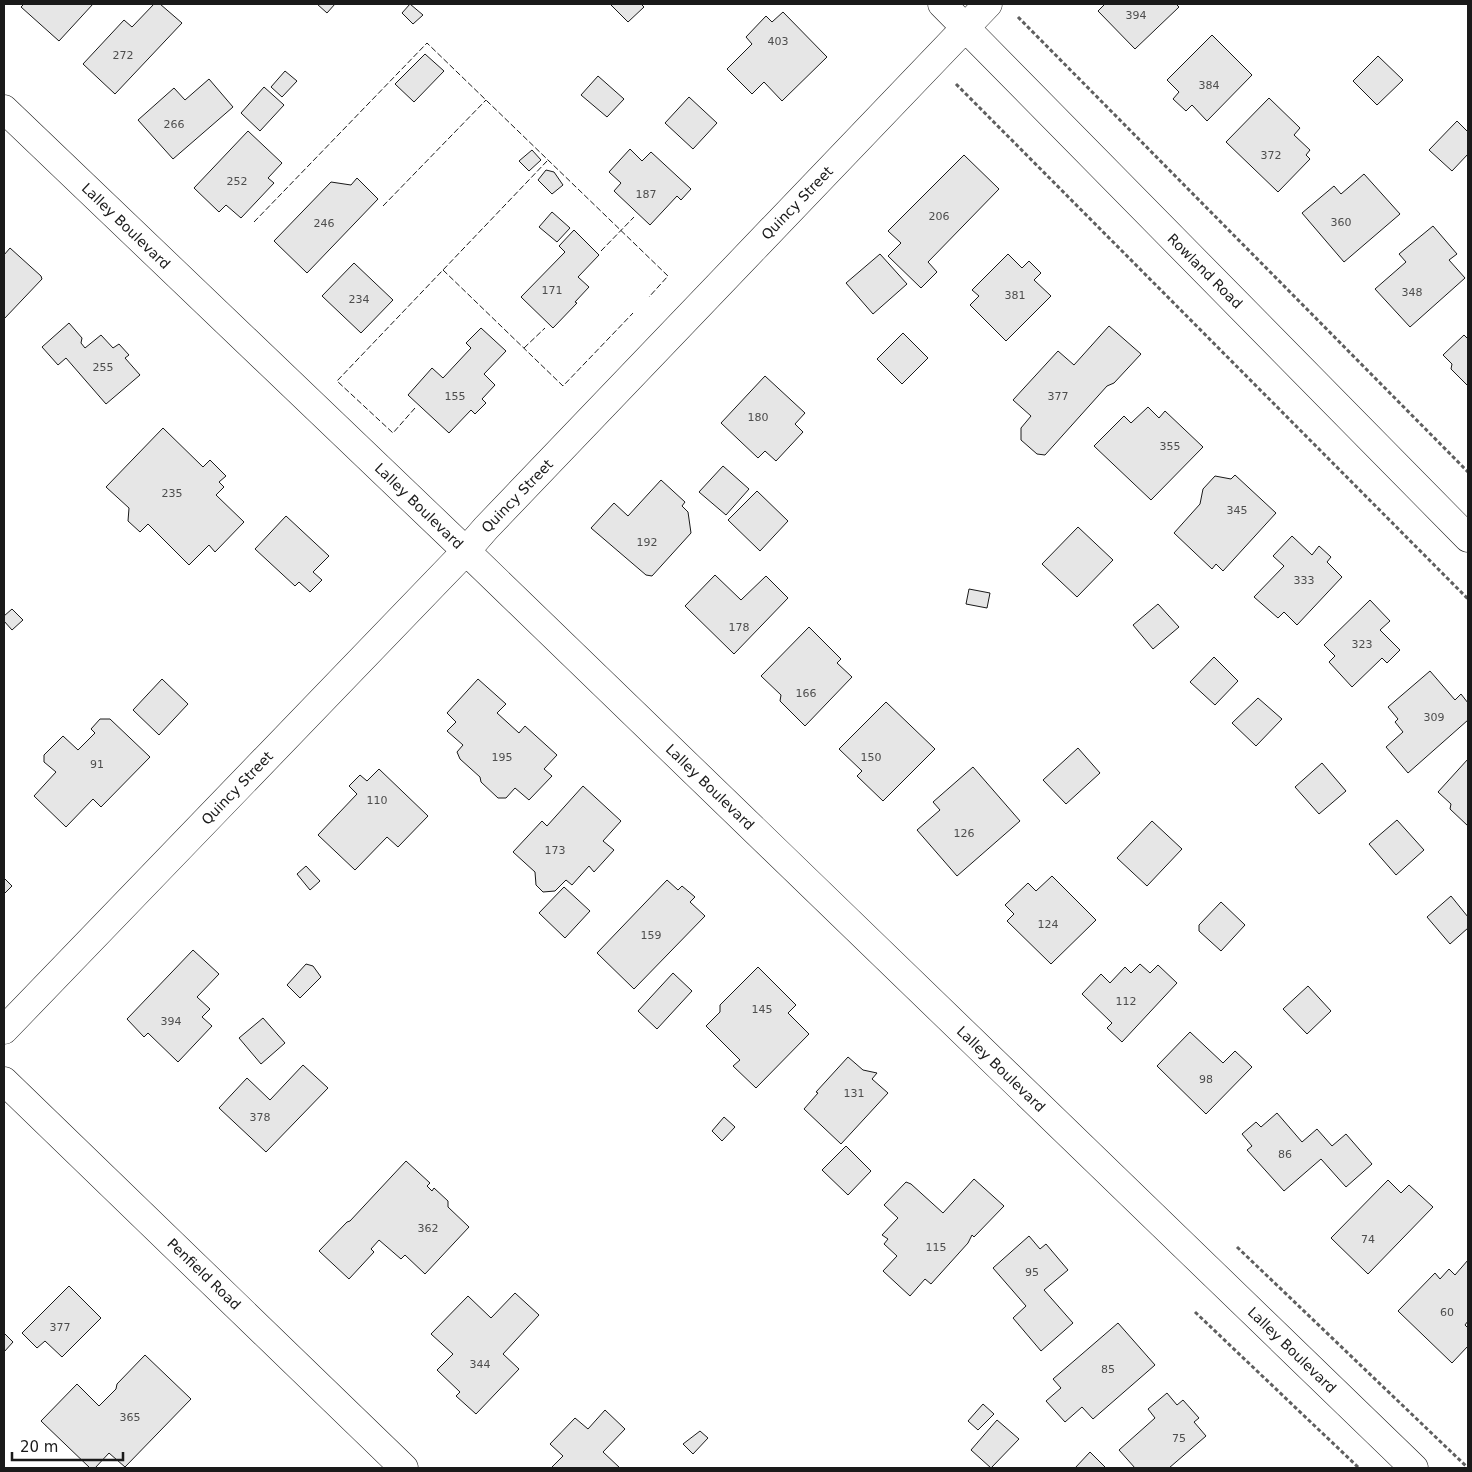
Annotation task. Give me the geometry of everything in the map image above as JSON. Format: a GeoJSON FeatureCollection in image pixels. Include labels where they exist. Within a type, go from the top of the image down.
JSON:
{"type":"FeatureCollection","features":[{"type":"Feature","properties":{"kind":"street","name":"Rowland Road"},"geometry":{"type":"LineString","coordinates":[[942,4],[1468,538]]}},
{"type":"Feature","properties":{"kind":"street","name":"Quincy Street"},"geometry":{"type":"LineString","coordinates":[[4,1030],[466,551],[493,520],[966,28],[1000,7]]}},
{"type":"Feature","properties":{"kind":"street","name":"Lalley Boulevard"},"geometry":{"type":"LineString","coordinates":[[4,109],[466,551],[1414,1468]]}},
{"type":"Feature","properties":{"kind":"street","name":"Penfield Road"},"geometry":{"type":"LineString","coordinates":[[4,1081],[404,1468]]}},
{"type":"Feature","properties":{"kind":"path"},"geometry":{"type":"LineString","coordinates":[[1000,7],[1468,472]]}},
{"type":"Feature","properties":{"kind":"path"},"geometry":{"type":"LineString","coordinates":[[935,60],[957,85],[1468,600]]}},
{"type":"Feature","properties":{"kind":"path"},"geometry":{"type":"LineString","coordinates":[[1194,1312],[1359,1468]]}},
{"type":"Feature","properties":{"kind":"building"},"geometry":{"type":"Polygon","coordinates":[[[24,4],[93,4],[59,41],[21,7],[24,4]]]}},
{"type":"Feature","properties":{"kind":"building"},"geometry":{"type":"Polygon","coordinates":[[[154,4],[160,4],[182,23],[115,94],[83,64],[124,20],[132,27],[154,4]]]}},
{"type":"Feature","properties":{"kind":"building"},"geometry":{"type":"Polygon","coordinates":[[[317,4],[335,4],[327,13],[317,4]]]}},
{"type":"Feature","properties":{"kind":"building"},"geometry":{"type":"Polygon","coordinates":[[[410,4],[423,15],[413,24],[402,13],[410,4]]]}},
{"type":"Feature","properties":{"kind":"building"},"geometry":{"type":"Polygon","coordinates":[[[610,4],[641,4],[644,7],[628,22],[610,4]]]}},
{"type":"Feature","properties":{"kind":"building"},"geometry":{"type":"Polygon","coordinates":[[[1105,4],[1176,4],[1179,7],[1135,49],[1098,11],[1105,4]]]}},
{"type":"Feature","properties":{"kind":"building"},"geometry":{"type":"Polygon","coordinates":[[[783,12],[827,57],[782,101],[764,82],[752,94],[727,69],[752,44],[746,37],[766,16],[772,22],[783,12]]]}},
{"type":"Feature","properties":{"kind":"building"},"geometry":{"type":"Polygon","coordinates":[[[1212,35],[1252,75],[1207,121],[1192,105],[1186,111],[1173,99],[1179,92],[1167,80],[1212,35]]]}},
{"type":"Feature","properties":{"kind":"building"},"geometry":{"type":"Polygon","coordinates":[[[425,54],[444,71],[414,102],[395,84],[425,54]]]}},
{"type":"Feature","properties":{"kind":"building"},"geometry":{"type":"Polygon","coordinates":[[[1378,56],[1403,80],[1377,105],[1353,81],[1378,56]]]}},
{"type":"Feature","properties":{"kind":"building"},"geometry":{"type":"Polygon","coordinates":[[[285,71],[297,81],[282,97],[271,87],[285,71]]]}},
{"type":"Feature","properties":{"kind":"building"},"geometry":{"type":"Polygon","coordinates":[[[598,76],[624,99],[607,117],[581,95],[598,76]]]}},
{"type":"Feature","properties":{"kind":"building"},"geometry":{"type":"Polygon","coordinates":[[[209,79],[233,107],[173,159],[138,120],[174,88],[185,100],[209,79]]]}},
{"type":"Feature","properties":{"kind":"building"},"geometry":{"type":"Polygon","coordinates":[[[264,87],[284,105],[260,131],[241,113],[264,87]]]}},
{"type":"Feature","properties":{"kind":"building"},"geometry":{"type":"Polygon","coordinates":[[[689,97],[717,123],[693,149],[665,123],[689,97]]]}},
{"type":"Feature","properties":{"kind":"building"},"geometry":{"type":"Polygon","coordinates":[[[1269,98],[1300,128],[1294,135],[1310,150],[1306,155],[1310,159],[1278,192],[1226,142],[1269,98]]]}},
{"type":"Feature","properties":{"kind":"building"},"geometry":{"type":"Polygon","coordinates":[[[1457,121],[1468,132],[1468,154],[1452,171],[1429,150],[1457,121]]]}},
{"type":"Feature","properties":{"kind":"building"},"geometry":{"type":"Polygon","coordinates":[[[248,131],[282,163],[268,178],[274,183],[241,218],[226,205],[219,212],[194,188],[248,131]]]}},
{"type":"Feature","properties":{"kind":"building"},"geometry":{"type":"Polygon","coordinates":[[[630,149],[642,161],[651,152],[691,189],[681,200],[677,196],[650,225],[614,191],[621,183],[609,172],[630,149]]]}},
{"type":"Feature","properties":{"kind":"building"},"geometry":{"type":"Polygon","coordinates":[[[532,150],[541,160],[529,171],[519,161],[532,150]]]}},
{"type":"Feature","properties":{"kind":"building"},"geometry":{"type":"Polygon","coordinates":[[[964,155],[999,189],[928,262],[937,272],[921,288],[888,256],[901,243],[888,231],[964,155]]]}},
{"type":"Feature","properties":{"kind":"building"},"geometry":{"type":"Polygon","coordinates":[[[546,170],[554,172],[563,185],[552,194],[538,180],[546,170]]]}},
{"type":"Feature","properties":{"kind":"building"},"geometry":{"type":"Polygon","coordinates":[[[1364,174],[1400,214],[1344,262],[1302,213],[1334,186],[1341,194],[1364,174]]]}},
{"type":"Feature","properties":{"kind":"building"},"geometry":{"type":"Polygon","coordinates":[[[357,178],[378,199],[307,273],[274,241],[331,182],[351,185],[357,178]]]}},
{"type":"Feature","properties":{"kind":"building"},"geometry":{"type":"Polygon","coordinates":[[[552,212],[570,228],[557,242],[539,227],[552,212]]]}},
{"type":"Feature","properties":{"kind":"building"},"geometry":{"type":"Polygon","coordinates":[[[1433,226],[1457,254],[1449,260],[1465,278],[1410,327],[1375,289],[1406,262],[1399,254],[1433,226]]]}},
{"type":"Feature","properties":{"kind":"building"},"geometry":{"type":"Polygon","coordinates":[[[574,230],[599,255],[578,277],[589,287],[575,302],[577,303],[553,328],[521,297],[565,252],[559,246],[574,230]]]}},
{"type":"Feature","properties":{"kind":"building"},"geometry":{"type":"Polygon","coordinates":[[[10,248],[42,279],[4,319],[4,255],[10,248]]]}},
{"type":"Feature","properties":{"kind":"building"},"geometry":{"type":"Polygon","coordinates":[[[880,254],[907,284],[873,314],[846,283],[880,254]]]}},
{"type":"Feature","properties":{"kind":"building"},"geometry":{"type":"Polygon","coordinates":[[[1008,254],[1022,268],[1029,261],[1041,273],[1034,280],[1051,296],[1006,341],[970,305],[979,296],[972,290],[1008,254]]]}},
{"type":"Feature","properties":{"kind":"building"},"geometry":{"type":"Polygon","coordinates":[[[354,263],[393,300],[361,333],[322,296],[354,263]]]}},
{"type":"Feature","properties":{"kind":"building"},"geometry":{"type":"Polygon","coordinates":[[[69,323],[82,338],[81,343],[85,348],[101,335],[113,348],[119,344],[129,355],[125,358],[140,375],[106,404],[66,358],[58,365],[42,347],[69,323]]]}},
{"type":"Feature","properties":{"kind":"building"},"geometry":{"type":"Polygon","coordinates":[[[1109,326],[1141,354],[1114,383],[1107,386],[1045,455],[1037,454],[1021,440],[1021,428],[1031,416],[1013,400],[1058,351],[1074,365],[1109,326]]]}},
{"type":"Feature","properties":{"kind":"building"},"geometry":{"type":"Polygon","coordinates":[[[481,328],[506,351],[484,374],[495,385],[482,399],[486,403],[475,414],[471,410],[449,433],[408,395],[432,368],[443,378],[471,348],[466,343],[481,328]]]}},
{"type":"Feature","properties":{"kind":"building"},"geometry":{"type":"Polygon","coordinates":[[[903,333],[928,358],[902,384],[877,359],[903,333]]]}},
{"type":"Feature","properties":{"kind":"building"},"geometry":{"type":"Polygon","coordinates":[[[1464,335],[1468,339],[1468,386],[1451,369],[1452,364],[1443,355],[1464,335]]]}},
{"type":"Feature","properties":{"kind":"building"},"geometry":{"type":"Polygon","coordinates":[[[765,376],[805,413],[795,424],[803,432],[776,461],[765,451],[758,458],[721,423],[765,376]]]}},
{"type":"Feature","properties":{"kind":"building"},"geometry":{"type":"Polygon","coordinates":[[[1148,407],[1159,418],[1165,411],[1203,447],[1151,500],[1094,446],[1124,416],[1131,423],[1148,407]]]}},
{"type":"Feature","properties":{"kind":"building"},"geometry":{"type":"Polygon","coordinates":[[[163,428],[203,467],[210,460],[226,476],[219,482],[224,487],[216,495],[244,522],[215,552],[209,545],[189,565],[148,524],[140,532],[128,521],[129,508],[106,487],[163,428]]]}},
{"type":"Feature","properties":{"kind":"building"},"geometry":{"type":"Polygon","coordinates":[[[723,466],[749,489],[726,515],[699,492],[723,466]]]}},
{"type":"Feature","properties":{"kind":"building"},"geometry":{"type":"Polygon","coordinates":[[[1235,475],[1276,513],[1223,571],[1216,564],[1212,569],[1174,533],[1200,504],[1203,489],[1215,476],[1231,479],[1235,475]]]}},
{"type":"Feature","properties":{"kind":"building"},"geometry":{"type":"Polygon","coordinates":[[[661,480],[685,502],[682,506],[688,512],[691,533],[652,576],[646,575],[591,528],[614,503],[628,516],[661,480]]]}},
{"type":"Feature","properties":{"kind":"building"},"geometry":{"type":"Polygon","coordinates":[[[757,491],[788,521],[760,551],[728,520],[757,491]]]}},
{"type":"Feature","properties":{"kind":"building"},"geometry":{"type":"Polygon","coordinates":[[[286,516],[329,556],[313,572],[322,580],[310,592],[299,582],[295,586],[255,549],[286,516]]]}},
{"type":"Feature","properties":{"kind":"building"},"geometry":{"type":"Polygon","coordinates":[[[1078,527],[1113,560],[1077,597],[1042,564],[1078,527]]]}},
{"type":"Feature","properties":{"kind":"building"},"geometry":{"type":"Polygon","coordinates":[[[1292,536],[1312,555],[1319,546],[1331,557],[1327,562],[1342,577],[1297,625],[1284,612],[1278,618],[1254,597],[1284,566],[1273,556],[1292,536]]]}},
{"type":"Feature","properties":{"kind":"building"},"geometry":{"type":"Polygon","coordinates":[[[715,575],[741,600],[766,576],[788,598],[734,654],[685,606],[715,575]]]}},
{"type":"Feature","properties":{"kind":"building"},"geometry":{"type":"Polygon","coordinates":[[[969,589],[990,593],[987,608],[966,604],[969,589]]]}},
{"type":"Feature","properties":{"kind":"building"},"geometry":{"type":"Polygon","coordinates":[[[1370,600],[1390,621],[1380,630],[1400,650],[1387,663],[1382,658],[1352,687],[1329,662],[1335,656],[1324,645],[1370,600]]]}},
{"type":"Feature","properties":{"kind":"building"},"geometry":{"type":"Polygon","coordinates":[[[1158,604],[1179,627],[1153,649],[1133,625],[1158,604]]]}},
{"type":"Feature","properties":{"kind":"building"},"geometry":{"type":"Polygon","coordinates":[[[12,609],[23,620],[12,630],[4,621],[4,616],[12,609]]]}},
{"type":"Feature","properties":{"kind":"building"},"geometry":{"type":"Polygon","coordinates":[[[809,627],[841,659],[837,663],[852,677],[805,726],[780,701],[781,695],[761,676],[809,627]]]}},
{"type":"Feature","properties":{"kind":"building"},"geometry":{"type":"Polygon","coordinates":[[[1214,657],[1238,681],[1215,705],[1190,682],[1214,657]]]}},
{"type":"Feature","properties":{"kind":"building"},"geometry":{"type":"Polygon","coordinates":[[[1430,671],[1455,700],[1461,694],[1468,703],[1468,720],[1408,773],[1386,747],[1403,732],[1395,722],[1398,719],[1388,707],[1430,671]]]}},
{"type":"Feature","properties":{"kind":"building"},"geometry":{"type":"Polygon","coordinates":[[[162,679],[188,704],[159,735],[133,710],[162,679]]]}},
{"type":"Feature","properties":{"kind":"building"},"geometry":{"type":"Polygon","coordinates":[[[478,679],[506,704],[497,713],[519,733],[525,726],[557,755],[544,769],[552,776],[529,800],[515,788],[506,798],[498,798],[481,782],[480,777],[460,759],[457,752],[463,745],[447,731],[456,722],[447,713],[478,679]]]}},
{"type":"Feature","properties":{"kind":"building"},"geometry":{"type":"Polygon","coordinates":[[[1258,698],[1282,719],[1256,746],[1232,723],[1258,698]]]}},
{"type":"Feature","properties":{"kind":"building"},"geometry":{"type":"Polygon","coordinates":[[[886,702],[935,749],[883,801],[857,776],[862,771],[839,749],[886,702]]]}},
{"type":"Feature","properties":{"kind":"building"},"geometry":{"type":"Polygon","coordinates":[[[100,719],[110,719],[150,757],[101,807],[93,799],[66,827],[34,796],[56,772],[44,762],[44,755],[63,736],[78,750],[95,733],[91,729],[100,719]]]}},
{"type":"Feature","properties":{"kind":"building"},"geometry":{"type":"Polygon","coordinates":[[[1078,748],[1100,773],[1066,804],[1043,780],[1078,748]]]}},
{"type":"Feature","properties":{"kind":"building"},"geometry":{"type":"Polygon","coordinates":[[[1468,759],[1468,826],[1450,809],[1451,804],[1438,792],[1468,759]]]}},
{"type":"Feature","properties":{"kind":"building"},"geometry":{"type":"Polygon","coordinates":[[[1322,763],[1346,791],[1319,814],[1295,787],[1322,763]]]}},
{"type":"Feature","properties":{"kind":"building"},"geometry":{"type":"Polygon","coordinates":[[[973,767],[1020,821],[957,876],[917,830],[940,810],[933,802],[973,767]]]}},
{"type":"Feature","properties":{"kind":"building"},"geometry":{"type":"Polygon","coordinates":[[[379,769],[428,816],[398,847],[387,837],[355,870],[318,835],[357,794],[349,786],[360,775],[367,781],[379,769]]]}},
{"type":"Feature","properties":{"kind":"building"},"geometry":{"type":"Polygon","coordinates":[[[583,786],[621,821],[603,841],[614,850],[594,872],[589,866],[572,885],[566,880],[555,891],[543,892],[536,885],[535,872],[513,852],[542,821],[547,826],[583,786]]]}},
{"type":"Feature","properties":{"kind":"building"},"geometry":{"type":"Polygon","coordinates":[[[1397,820],[1424,850],[1396,875],[1369,844],[1397,820]]]}},
{"type":"Feature","properties":{"kind":"building"},"geometry":{"type":"Polygon","coordinates":[[[1152,821],[1182,849],[1147,886],[1117,858],[1152,821]]]}},
{"type":"Feature","properties":{"kind":"building"},"geometry":{"type":"Polygon","coordinates":[[[306,866],[320,881],[310,890],[297,874],[306,866]]]}},
{"type":"Feature","properties":{"kind":"building"},"geometry":{"type":"Polygon","coordinates":[[[1052,876],[1096,920],[1051,964],[1007,921],[1014,914],[1005,905],[1028,883],[1036,891],[1052,876]]]}},
{"type":"Feature","properties":{"kind":"building"},"geometry":{"type":"Polygon","coordinates":[[[4,878],[12,886],[4,894],[4,878]]]}},
{"type":"Feature","properties":{"kind":"building"},"geometry":{"type":"Polygon","coordinates":[[[667,880],[678,890],[682,886],[695,897],[690,902],[705,916],[634,989],[597,953],[667,880]]]}},
{"type":"Feature","properties":{"kind":"building"},"geometry":{"type":"Polygon","coordinates":[[[564,887],[590,911],[565,938],[539,913],[564,887]]]}},
{"type":"Feature","properties":{"kind":"building"},"geometry":{"type":"Polygon","coordinates":[[[1451,896],[1468,917],[1468,928],[1450,944],[1427,917],[1451,896]]]}},
{"type":"Feature","properties":{"kind":"building"},"geometry":{"type":"Polygon","coordinates":[[[1221,902],[1245,925],[1221,951],[1199,931],[1199,925],[1221,902]]]}},
{"type":"Feature","properties":{"kind":"building"},"geometry":{"type":"Polygon","coordinates":[[[193,950],[219,974],[197,997],[210,1009],[202,1017],[212,1026],[178,1062],[148,1033],[144,1037],[127,1019],[193,950]]]}},
{"type":"Feature","properties":{"kind":"building"},"geometry":{"type":"Polygon","coordinates":[[[306,964],[313,966],[321,977],[300,998],[287,985],[306,964]]]}},
{"type":"Feature","properties":{"kind":"building"},"geometry":{"type":"Polygon","coordinates":[[[1140,964],[1150,973],[1158,965],[1177,983],[1122,1042],[1107,1028],[1112,1023],[1082,994],[1101,974],[1110,983],[1125,967],[1131,973],[1140,964]]]}},
{"type":"Feature","properties":{"kind":"building"},"geometry":{"type":"Polygon","coordinates":[[[758,967],[796,1005],[788,1013],[809,1034],[756,1088],[733,1066],[740,1060],[706,1026],[720,1012],[720,1005],[758,967]]]}},
{"type":"Feature","properties":{"kind":"building"},"geometry":{"type":"Polygon","coordinates":[[[673,973],[692,991],[657,1029],[638,1011],[673,973]]]}},
{"type":"Feature","properties":{"kind":"building"},"geometry":{"type":"Polygon","coordinates":[[[1308,986],[1331,1011],[1307,1034],[1283,1009],[1308,986]]]}},
{"type":"Feature","properties":{"kind":"building"},"geometry":{"type":"Polygon","coordinates":[[[263,1018],[285,1043],[261,1064],[239,1038],[263,1018]]]}},
{"type":"Feature","properties":{"kind":"building"},"geometry":{"type":"Polygon","coordinates":[[[1190,1032],[1223,1063],[1235,1051],[1252,1067],[1206,1114],[1157,1066],[1190,1032]]]}},
{"type":"Feature","properties":{"kind":"building"},"geometry":{"type":"Polygon","coordinates":[[[848,1057],[863,1070],[877,1073],[872,1079],[888,1093],[841,1144],[804,1109],[818,1093],[816,1092],[848,1057]]]}},
{"type":"Feature","properties":{"kind":"building"},"geometry":{"type":"Polygon","coordinates":[[[303,1065],[328,1088],[266,1152],[219,1108],[247,1078],[270,1100],[303,1065]]]}},
{"type":"Feature","properties":{"kind":"building"},"geometry":{"type":"Polygon","coordinates":[[[1277,1113],[1302,1142],[1317,1129],[1332,1146],[1346,1134],[1372,1164],[1346,1187],[1321,1159],[1284,1191],[1247,1150],[1252,1146],[1242,1134],[1256,1122],[1261,1127],[1277,1113]]]}},
{"type":"Feature","properties":{"kind":"building"},"geometry":{"type":"Polygon","coordinates":[[[724,1117],[735,1127],[722,1141],[712,1131],[724,1117]]]}},
{"type":"Feature","properties":{"kind":"building"},"geometry":{"type":"Polygon","coordinates":[[[846,1146],[871,1171],[848,1195],[822,1170],[846,1146]]]}},
{"type":"Feature","properties":{"kind":"building"},"geometry":{"type":"Polygon","coordinates":[[[406,1161],[430,1183],[427,1186],[432,1191],[434,1188],[448,1201],[448,1207],[469,1227],[425,1274],[405,1255],[401,1259],[379,1240],[371,1249],[374,1252],[349,1279],[319,1251],[406,1161]]]}},
{"type":"Feature","properties":{"kind":"building"},"geometry":{"type":"Polygon","coordinates":[[[974,1179],[1004,1206],[974,1237],[972,1235],[968,1243],[931,1284],[925,1279],[910,1296],[883,1271],[897,1256],[884,1244],[888,1239],[882,1235],[898,1218],[884,1205],[906,1182],[911,1184],[943,1213],[974,1179]]]}},
{"type":"Feature","properties":{"kind":"building"},"geometry":{"type":"Polygon","coordinates":[[[1388,1180],[1401,1193],[1409,1185],[1433,1207],[1368,1274],[1331,1238],[1388,1180]]]}},
{"type":"Feature","properties":{"kind":"building"},"geometry":{"type":"Polygon","coordinates":[[[1029,1236],[1040,1249],[1046,1244],[1068,1270],[1044,1290],[1073,1323],[1041,1351],[1013,1318],[1026,1306],[993,1268],[1029,1236]]]}},
{"type":"Feature","properties":{"kind":"building"},"geometry":{"type":"Polygon","coordinates":[[[1468,1260],[1468,1321],[1465,1325],[1468,1328],[1468,1346],[1452,1363],[1398,1311],[1435,1273],[1440,1279],[1449,1269],[1455,1275],[1468,1260]]]}},
{"type":"Feature","properties":{"kind":"building"},"geometry":{"type":"Polygon","coordinates":[[[69,1286],[101,1318],[62,1357],[45,1341],[37,1348],[22,1333],[69,1286]]]}},
{"type":"Feature","properties":{"kind":"building"},"geometry":{"type":"Polygon","coordinates":[[[515,1293],[539,1315],[503,1354],[519,1369],[476,1414],[456,1396],[460,1392],[437,1370],[453,1354],[431,1334],[468,1296],[491,1318],[515,1293]]]}},
{"type":"Feature","properties":{"kind":"building"},"geometry":{"type":"Polygon","coordinates":[[[1118,1323],[1155,1365],[1093,1419],[1082,1407],[1065,1422],[1046,1401],[1061,1388],[1053,1379],[1118,1323]]]}},
{"type":"Feature","properties":{"kind":"building"},"geometry":{"type":"Polygon","coordinates":[[[4,1333],[13,1342],[4,1352],[4,1333]]]}},
{"type":"Feature","properties":{"kind":"building"},"geometry":{"type":"Polygon","coordinates":[[[145,1355],[191,1399],[125,1467],[109,1453],[95,1468],[90,1468],[41,1421],[77,1384],[99,1406],[145,1355]]]}},
{"type":"Feature","properties":{"kind":"building"},"geometry":{"type":"Polygon","coordinates":[[[1167,1393],[1177,1405],[1183,1400],[1199,1418],[1194,1422],[1206,1436],[1169,1468],[1135,1468],[1119,1450],[1155,1418],[1148,1409],[1167,1393]]]}},
{"type":"Feature","properties":{"kind":"building"},"geometry":{"type":"Polygon","coordinates":[[[983,1404],[994,1414],[978,1430],[968,1421],[983,1404]]]}},
{"type":"Feature","properties":{"kind":"building"},"geometry":{"type":"Polygon","coordinates":[[[605,1410],[625,1429],[603,1452],[620,1468],[551,1468],[563,1456],[550,1444],[575,1418],[588,1429],[605,1410]]]}},
{"type":"Feature","properties":{"kind":"building"},"geometry":{"type":"Polygon","coordinates":[[[997,1420],[1019,1439],[991,1468],[971,1450],[997,1420]]]}},
{"type":"Feature","properties":{"kind":"building"},"geometry":{"type":"Polygon","coordinates":[[[700,1431],[708,1438],[693,1454],[683,1444],[700,1431]]]}},
{"type":"Feature","properties":{"kind":"building"},"geometry":{"type":"Polygon","coordinates":[[[1090,1452],[1106,1468],[1075,1468],[1090,1452]]]}},
{"type":"Feature","properties":{"kind":"fence"},"geometry":{"type":"LineString","coordinates":[[254,222],[427,43],[668,276],[649,297]]}},
{"type":"Feature","properties":{"kind":"fence"},"geometry":{"type":"LineString","coordinates":[[383,206],[486,100]]}},
{"type":"Feature","properties":{"kind":"fence"},"geometry":{"type":"LineString","coordinates":[[415,408],[393,433],[337,381],[548,160]]}},
{"type":"Feature","properties":{"kind":"fence"},"geometry":{"type":"LineString","coordinates":[[601,251],[634,217]]}},
{"type":"Feature","properties":{"kind":"fence"},"geometry":{"type":"LineString","coordinates":[[443,270],[563,386],[633,313]]}},
{"type":"Feature","properties":{"kind":"fence"},"geometry":{"type":"LineString","coordinates":[[524,348],[545,328]]}}]}
